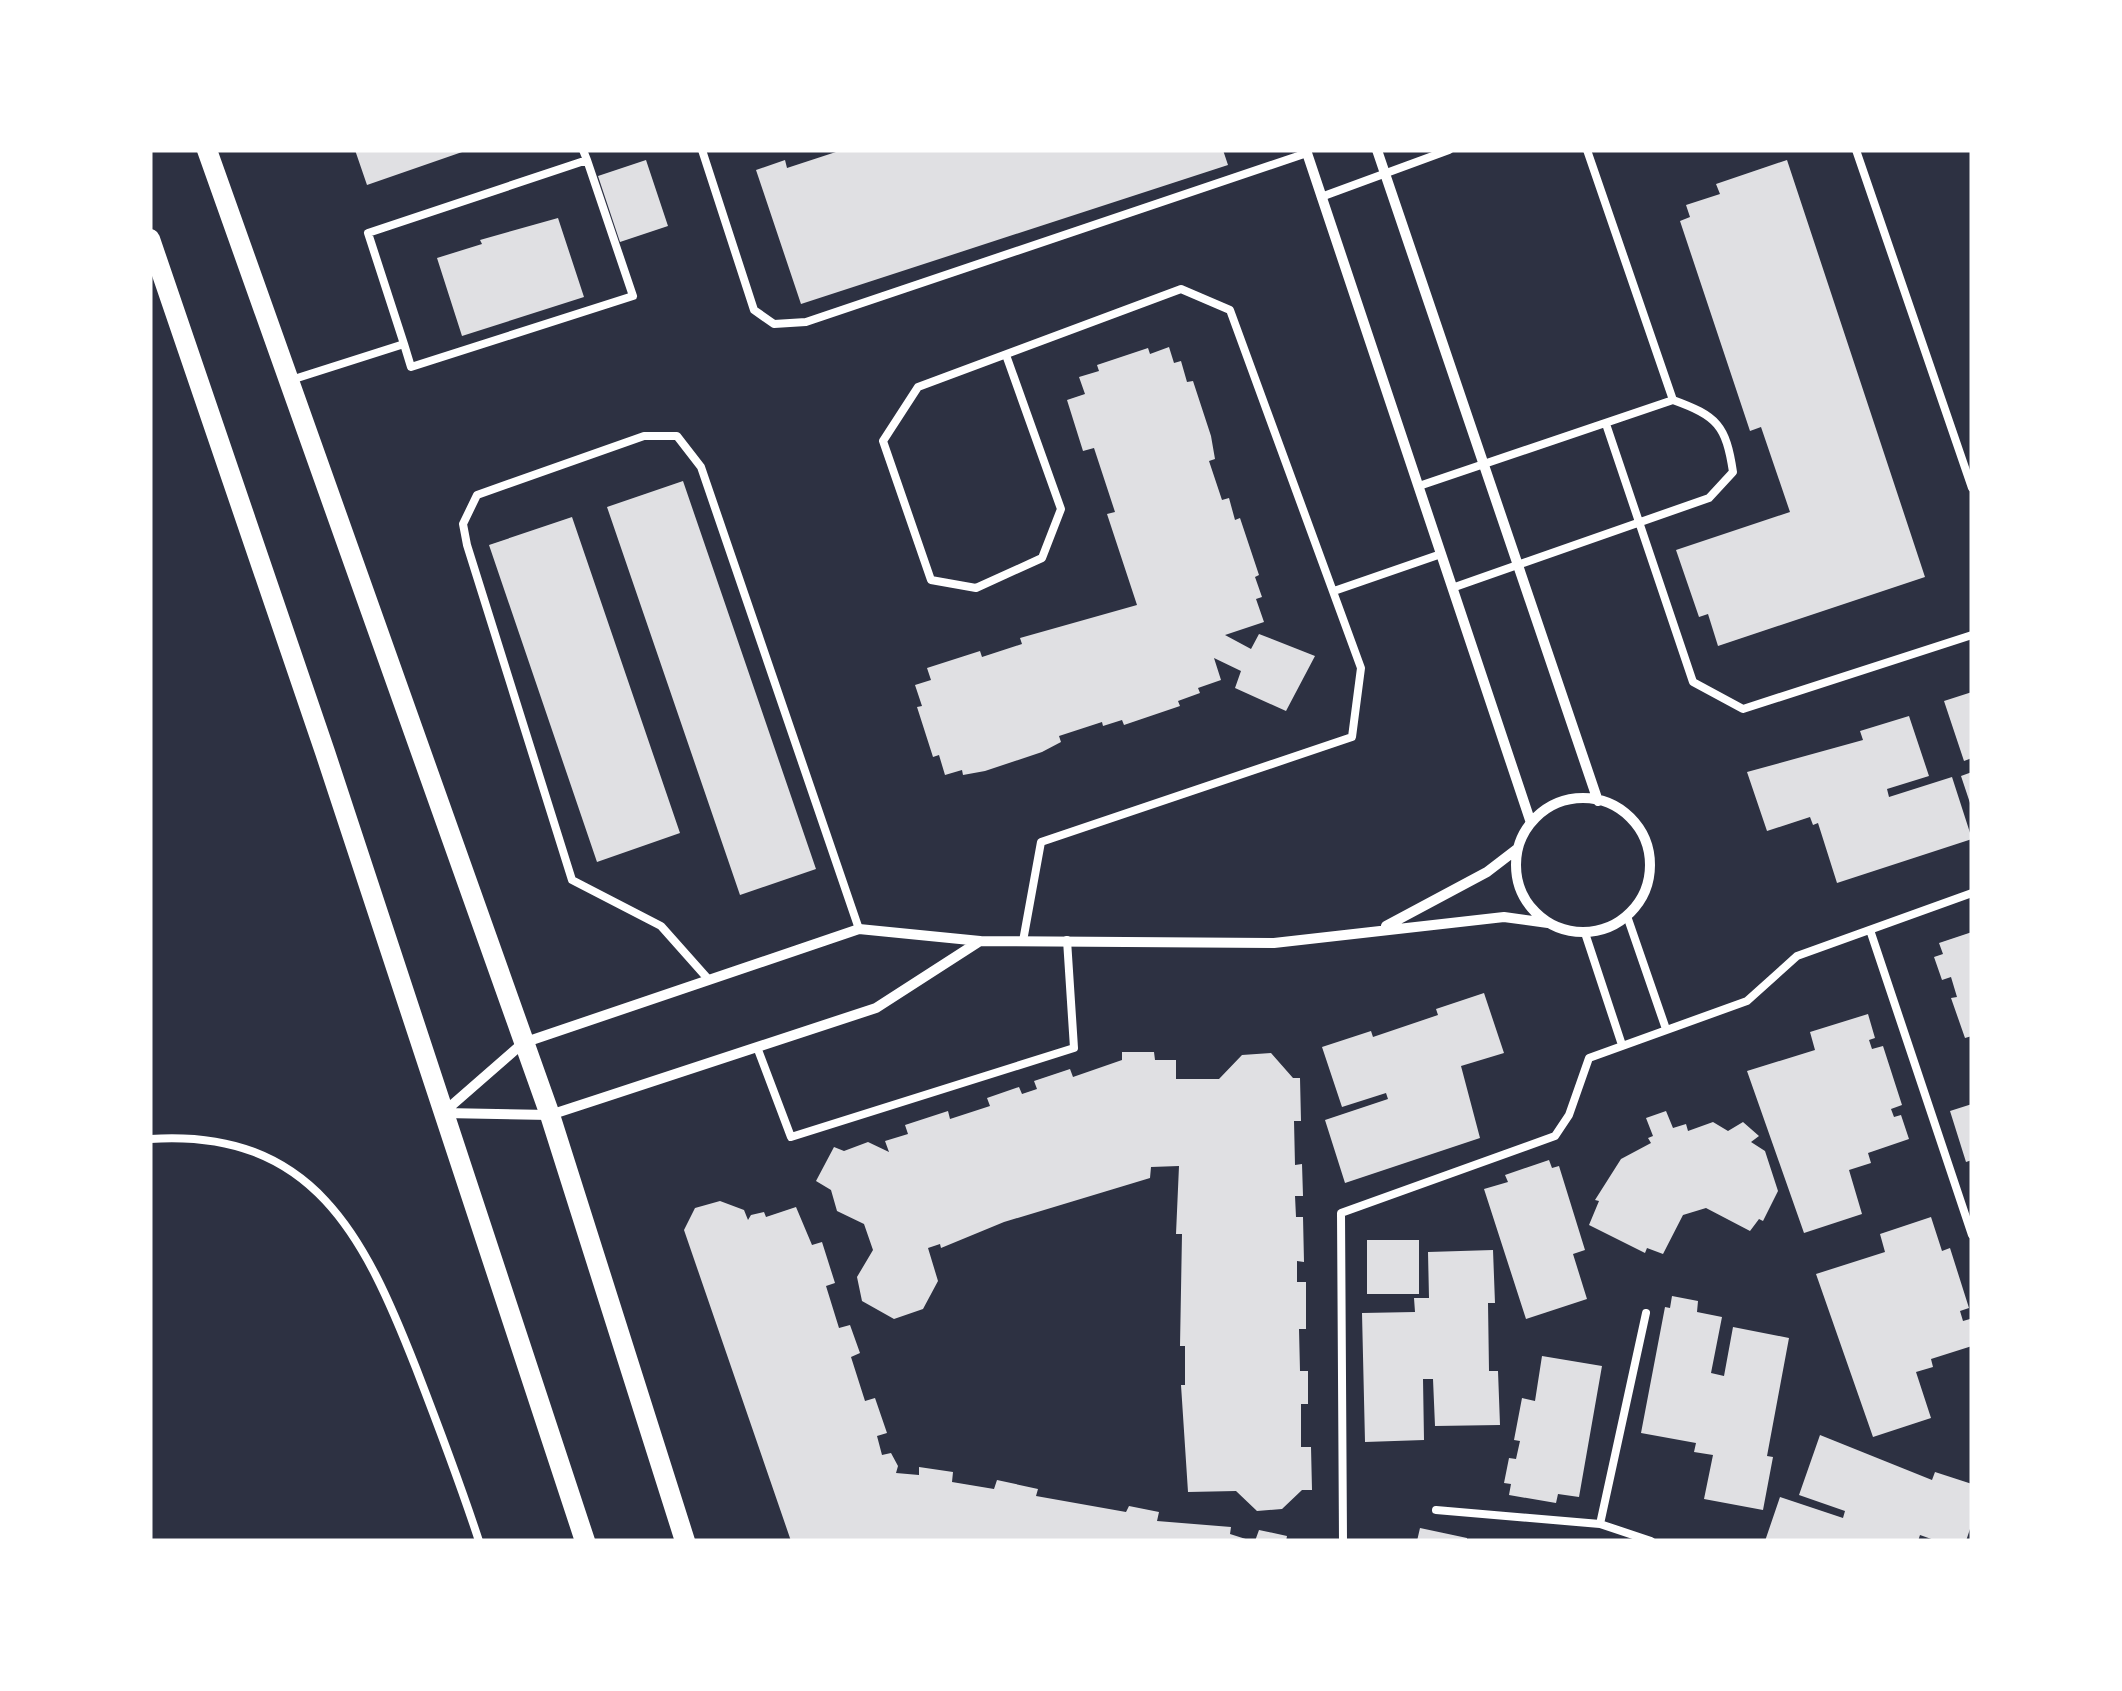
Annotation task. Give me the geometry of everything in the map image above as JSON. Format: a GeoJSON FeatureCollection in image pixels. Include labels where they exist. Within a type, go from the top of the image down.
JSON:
{"type":"FeatureCollection","features":[{"type":"Feature","properties":{"kind":"main road"},"geometry":{"type":"LineString","coordinates":[[207,150],[550,1115],[686,1541]]}},
{"type":"Feature","properties":{"kind":"main road"},"geometry":{"type":"LineString","coordinates":[[150,239],[585,1541]]}},
{"type":"Feature","properties":{"kind":"street"},"geometry":{"type":"LineString","coordinates":[[1377,150],[1598,800]]}},
{"type":"Feature","properties":{"kind":"street"},"geometry":{"type":"LineString","coordinates":[[1306,152],[1531,823]]}},
{"type":"Feature","properties":{"kind":"street"},"geometry":{"type":"LineString","coordinates":[[443,1113],[524,1043],[859,928],[980,940],[1274,943],[1504,917],[1585,933],[1604,930],[1627,916],[1640,901],[1648,880],[1650,856],[1642,834],[1629,816],[1598,800],[1564,800],[1531,823],[1518,849],[1516,873],[1522,895],[1548,923]]}},
{"type":"Feature","properties":{"kind":"street"},"geometry":{"type":"LineString","coordinates":[[1380,929],[1487,872],[1518,849]]}},
{"type":"Feature","properties":{"kind":"street"},"geometry":{"type":"LineString","coordinates":[[443,1113],[550,1115],[876,1008],[980,940]]}},
{"type":"Feature","properties":{"kind":"lane"},"geometry":{"type":"LineString","coordinates":[[583,150],[634,296],[411,366],[368,234],[586,160]]}},
{"type":"Feature","properties":{"kind":"lane"},"geometry":{"type":"LineString","coordinates":[[702,150],[754,310],[774,324],[806,322],[1306,152]]}},
{"type":"Feature","properties":{"kind":"lane"},"geometry":{"type":"LineString","coordinates":[[1321,196],[1449,150]]}},
{"type":"Feature","properties":{"kind":"lane"},"geometry":{"type":"LineString","coordinates":[[1586,150],[1672,400]]}},
{"type":"Feature","properties":{"kind":"lane"},"geometry":{"type":"LineString","coordinates":[[1856,150],[1972,488]]}},
{"type":"Feature","properties":{"kind":"lane"},"geometry":{"type":"LineString","coordinates":[[1006,355],[1061,508],[1042,558],[976,588],[930,580],[882,441],[918,387],[1181,290],[1230,310],[1362,668],[1352,737],[1041,842],[1022,941]]}},
{"type":"Feature","properties":{"kind":"lane"},"geometry":{"type":"LineString","coordinates":[[289,381],[404,344]]}},
{"type":"Feature","properties":{"kind":"lane"},"geometry":{"type":"LineString","coordinates":[[1419,486],[1672,400],[1708,412],[1728,438],[1732,472],[1710,498],[1452,588]]}},
{"type":"Feature","properties":{"kind":"lane"},"geometry":{"type":"LineString","coordinates":[[1606,424],[1693,682],[1743,709],[1972,635]]}},
{"type":"Feature","properties":{"kind":"lane"},"geometry":{"type":"LineString","coordinates":[[709,980],[661,926],[572,880],[467,545],[462,524],[477,494],[644,436],[678,436],[702,467],[859,928]]}},
{"type":"Feature","properties":{"kind":"lane"},"geometry":{"type":"LineString","coordinates":[[1334,591],[1442,554]]}},
{"type":"Feature","properties":{"kind":"lane"},"geometry":{"type":"LineString","coordinates":[[1342,1541],[1341,1213],[1555,1136],[1569,1115],[1589,1058],[1747,1001],[1797,956],[1972,894]]}},
{"type":"Feature","properties":{"kind":"lane"},"geometry":{"type":"LineString","coordinates":[[1627,916],[1666,1029]]}},
{"type":"Feature","properties":{"kind":"lane"},"geometry":{"type":"LineString","coordinates":[[1870,930],[1972,1234]]}},
{"type":"Feature","properties":{"kind":"lane"},"geometry":{"type":"LineString","coordinates":[[1585,933],[1622,1045]]}},
{"type":"Feature","properties":{"kind":"lane"},"geometry":{"type":"LineString","coordinates":[[757,1047],[791,1137],[1074,1048],[1068,940]]}},
{"type":"Feature","properties":{"kind":"lane"},"geometry":{"type":"LineString","coordinates":[[150,1139],[213,1142],[267,1158],[325,1198],[347,1224],[366,1250],[395,1314],[479,1541]]}},
{"type":"Feature","properties":{"kind":"lane"},"geometry":{"type":"LineString","coordinates":[[1600,1524],[1646,1313]]}},
{"type":"Feature","properties":{"kind":"lane"},"geometry":{"type":"LineString","coordinates":[[1436,1510],[1600,1524],[1652,1541]]}},
{"type":"Feature","properties":{"kind":"building"},"geometry":{"type":"Polygon","coordinates":[[[355,150],[465,150],[465,151],[367,185],[355,150]]]}},
{"type":"Feature","properties":{"kind":"building"},"geometry":{"type":"Polygon","coordinates":[[[842,150],[1223,150],[1228,165],[801,304],[756,170],[785,160],[787,168],[842,150]]]}},
{"type":"Feature","properties":{"kind":"building"},"geometry":{"type":"Polygon","coordinates":[[[646,160],[668,226],[620,242],[598,176],[646,160]]]}},
{"type":"Feature","properties":{"kind":"building"},"geometry":{"type":"Polygon","coordinates":[[[1787,160],[1925,577],[1718,646],[1708,614],[1699,617],[1676,550],[1790,512],[1761,427],[1750,431],[1680,221],[1690,217],[1686,205],[1720,194],[1716,184],[1787,160]]]}},
{"type":"Feature","properties":{"kind":"building"},"geometry":{"type":"Polygon","coordinates":[[[558,218],[584,297],[462,336],[437,258],[482,244],[480,240],[558,218]]]}},
{"type":"Feature","properties":{"kind":"building"},"geometry":{"type":"Polygon","coordinates":[[[1169,347],[1174,363],[1181,361],[1187,382],[1193,381],[1211,436],[1215,459],[1209,461],[1222,500],[1229,498],[1235,520],[1240,518],[1259,575],[1255,577],[1262,597],[1256,599],[1264,622],[1225,635],[1251,649],[1259,634],[1315,656],[1286,711],[1235,688],[1241,671],[1214,658],[1221,680],[1198,688],[1200,693],[1178,701],[1180,706],[1124,725],[1122,720],[1103,726],[1102,722],[1059,736],[1061,742],[1042,752],[985,771],[963,775],[962,770],[945,775],[939,755],[933,757],[917,707],[922,706],[915,685],[931,680],[927,668],[980,651],[982,657],[1022,644],[1020,638],[1137,605],[1107,514],[1115,512],[1094,448],[1083,451],[1067,400],[1085,394],[1079,377],[1099,371],[1097,365],[1148,348],[1150,354],[1169,347]]]}},
{"type":"Feature","properties":{"kind":"building"},"geometry":{"type":"Polygon","coordinates":[[[683,481],[816,869],[740,895],[607,507],[683,481]]]}},
{"type":"Feature","properties":{"kind":"building"},"geometry":{"type":"Polygon","coordinates":[[[572,517],[680,833],[597,862],[489,545],[572,517]]]}},
{"type":"Feature","properties":{"kind":"building"},"geometry":{"type":"Polygon","coordinates":[[[1972,692],[1972,758],[1964,761],[1944,701],[1972,692]]]}},
{"type":"Feature","properties":{"kind":"building"},"geometry":{"type":"Polygon","coordinates":[[[1909,716],[1929,776],[1887,789],[1889,797],[1952,777],[1972,839],[1837,883],[1818,823],[1813,825],[1810,817],[1767,831],[1747,772],[1863,740],[1860,731],[1909,716]]]}},
{"type":"Feature","properties":{"kind":"building"},"geometry":{"type":"Polygon","coordinates":[[[1972,772],[1972,805],[1971,806],[1961,776],[1972,772]]]}},
{"type":"Feature","properties":{"kind":"building"},"geometry":{"type":"Polygon","coordinates":[[[1972,932],[1972,1036],[1965,1038],[1951,998],[1957,997],[1951,977],[1942,980],[1934,957],[1943,954],[1939,943],[1972,932]]]}},
{"type":"Feature","properties":{"kind":"building"},"geometry":{"type":"Polygon","coordinates":[[[1484,993],[1504,1053],[1461,1066],[1480,1138],[1345,1183],[1325,1120],[1388,1099],[1386,1093],[1342,1107],[1322,1047],[1371,1031],[1373,1037],[1438,1015],[1436,1009],[1484,993]]]}},
{"type":"Feature","properties":{"kind":"building"},"geometry":{"type":"Polygon","coordinates":[[[1868,1014],[1875,1038],[1869,1040],[1872,1049],[1883,1046],[1902,1105],[1891,1109],[1894,1117],[1901,1115],[1909,1139],[1868,1153],[1871,1163],[1849,1170],[1862,1214],[1804,1233],[1747,1071],[1815,1050],[1810,1032],[1868,1014]]]}},
{"type":"Feature","properties":{"kind":"building"},"geometry":{"type":"Polygon","coordinates":[[[1122,1052],[1154,1052],[1155,1060],[1176,1060],[1176,1079],[1219,1079],[1242,1055],[1271,1053],[1293,1078],[1300,1078],[1301,1121],[1294,1121],[1295,1165],[1302,1164],[1303,1196],[1295,1196],[1296,1217],[1303,1217],[1304,1262],[1297,1261],[1297,1282],[1306,1282],[1306,1329],[1299,1329],[1300,1371],[1308,1371],[1308,1404],[1301,1404],[1301,1447],[1311,1447],[1312,1490],[1302,1490],[1282,1509],[1257,1511],[1236,1491],[1188,1492],[1181,1385],[1185,1385],[1185,1346],[1180,1346],[1182,1234],[1176,1234],[1179,1166],[1151,1167],[1150,1178],[1004,1222],[941,1248],[940,1244],[928,1248],[938,1281],[923,1309],[894,1319],[862,1301],[857,1277],[873,1250],[864,1224],[837,1211],[831,1190],[816,1181],[834,1147],[844,1151],[868,1142],[889,1152],[885,1141],[908,1134],[905,1125],[948,1111],[950,1119],[990,1106],[987,1098],[1019,1087],[1022,1094],[1037,1089],[1034,1081],[1070,1069],[1073,1077],[1122,1060],[1122,1052]]]}},
{"type":"Feature","properties":{"kind":"building"},"geometry":{"type":"Polygon","coordinates":[[[1972,1104],[1972,1160],[1966,1162],[1950,1111],[1972,1104]]]}},
{"type":"Feature","properties":{"kind":"building"},"geometry":{"type":"Polygon","coordinates":[[[1666,1111],[1673,1128],[1686,1124],[1688,1131],[1713,1122],[1728,1131],[1743,1122],[1759,1136],[1751,1142],[1765,1151],[1778,1191],[1763,1221],[1759,1219],[1750,1231],[1706,1208],[1683,1215],[1663,1254],[1647,1248],[1645,1253],[1589,1225],[1599,1201],[1595,1200],[1621,1159],[1651,1143],[1648,1138],[1653,1136],[1646,1118],[1666,1111]]]}},
{"type":"Feature","properties":{"kind":"building"},"geometry":{"type":"Polygon","coordinates":[[[1549,1160],[1552,1168],[1559,1166],[1585,1250],[1573,1254],[1587,1299],[1526,1319],[1484,1189],[1508,1182],[1505,1175],[1549,1160]]]}},
{"type":"Feature","properties":{"kind":"building"},"geometry":{"type":"Polygon","coordinates":[[[720,1201],[744,1210],[748,1220],[751,1215],[764,1212],[766,1217],[796,1207],[812,1245],[822,1242],[835,1283],[826,1286],[839,1328],[850,1325],[860,1353],[851,1357],[865,1401],[875,1398],[887,1433],[877,1436],[882,1455],[891,1453],[898,1466],[896,1473],[919,1475],[919,1467],[953,1472],[952,1482],[994,1489],[997,1480],[1038,1489],[1036,1496],[1126,1512],[1129,1506],[1159,1512],[1157,1521],[1231,1527],[1230,1534],[1252,1541],[791,1541],[684,1230],[695,1208],[720,1201]]]}},
{"type":"Feature","properties":{"kind":"building"},"geometry":{"type":"Polygon","coordinates":[[[1931,1217],[1942,1251],[1950,1248],[1969,1308],[1960,1311],[1963,1321],[1970,1319],[1972,1346],[1931,1359],[1933,1367],[1916,1372],[1931,1418],[1873,1437],[1816,1274],[1885,1252],[1880,1234],[1931,1217]]]}},
{"type":"Feature","properties":{"kind":"building"},"geometry":{"type":"Polygon","coordinates":[[[1367,1240],[1419,1240],[1419,1294],[1367,1294],[1367,1240]]]}},
{"type":"Feature","properties":{"kind":"building"},"geometry":{"type":"Polygon","coordinates":[[[1493,1250],[1495,1303],[1488,1303],[1489,1371],[1498,1371],[1500,1425],[1435,1426],[1433,1379],[1423,1379],[1424,1440],[1365,1442],[1362,1313],[1415,1312],[1414,1298],[1429,1298],[1428,1252],[1493,1250]]]}},
{"type":"Feature","properties":{"kind":"building"},"geometry":{"type":"Polygon","coordinates":[[[1672,1296],[1698,1301],[1697,1312],[1722,1317],[1711,1373],[1724,1376],[1733,1327],[1789,1338],[1767,1456],[1773,1457],[1763,1510],[1704,1499],[1713,1455],[1694,1452],[1696,1443],[1641,1433],[1665,1307],[1670,1308],[1672,1296]]]}},
{"type":"Feature","properties":{"kind":"building"},"geometry":{"type":"Polygon","coordinates":[[[1542,1356],[1602,1366],[1579,1497],[1558,1494],[1556,1503],[1509,1495],[1511,1484],[1504,1483],[1509,1458],[1516,1459],[1520,1441],[1514,1440],[1522,1398],[1535,1401],[1542,1356]]]}},
{"type":"Feature","properties":{"kind":"building"},"geometry":{"type":"Polygon","coordinates":[[[1820,1435],[1932,1480],[1935,1472],[1972,1484],[1972,1523],[1966,1541],[1937,1541],[1920,1535],[1918,1541],[1765,1541],[1780,1497],[1843,1518],[1845,1511],[1799,1495],[1820,1435]]]}},
{"type":"Feature","properties":{"kind":"building"},"geometry":{"type":"Polygon","coordinates":[[[1420,1528],[1467,1538],[1467,1541],[1417,1541],[1420,1528]]]}},
{"type":"Feature","properties":{"kind":"building"},"geometry":{"type":"Polygon","coordinates":[[[1259,1530],[1287,1536],[1286,1541],[1255,1541],[1259,1530]]]}}]}
